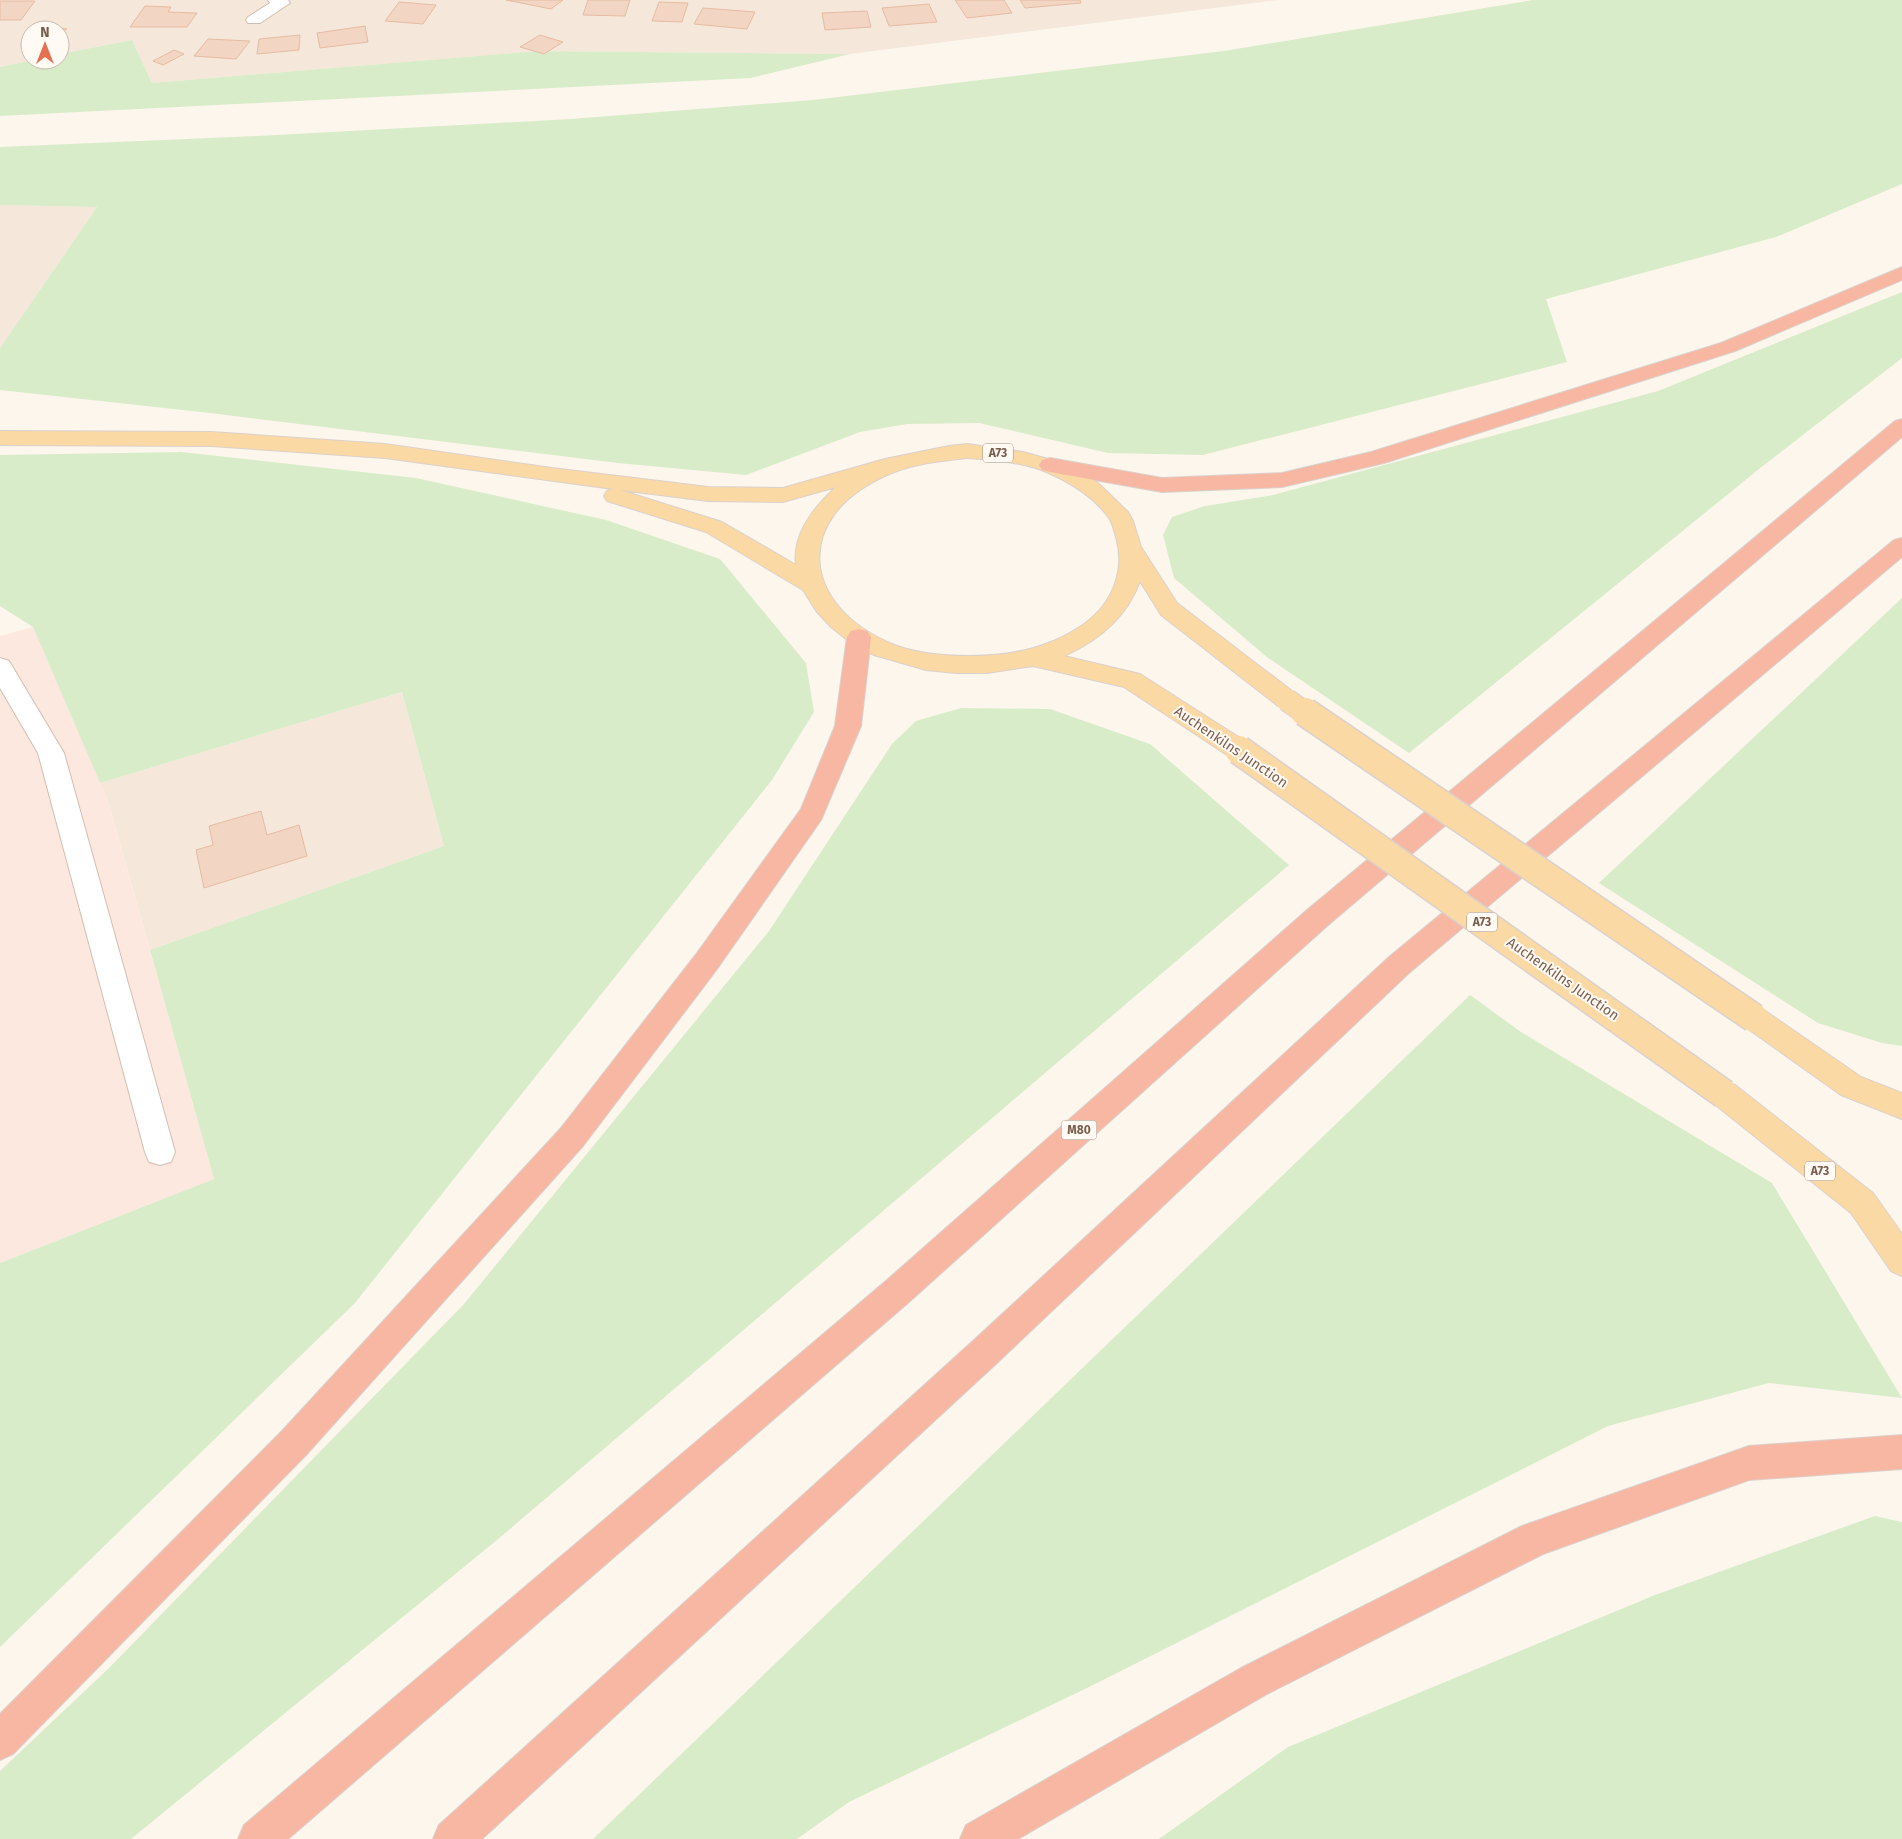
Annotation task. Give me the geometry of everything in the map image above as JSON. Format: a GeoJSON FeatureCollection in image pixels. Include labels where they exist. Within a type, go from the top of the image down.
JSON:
{"type":"FeatureCollection","features":[{"type":"Feature","properties":{"kind":"highway"},"geometry":{"type":"LineString","coordinates":[[1050,465],[1162,485],[1282,480],[1367,460],[1728,347],[1902,274]]}},
{"type":"Feature","properties":{"kind":"highway","name":"M80"},"geometry":{"type":"LineString","coordinates":[[258,1839],[898,1291],[1317,918],[1902,426]]}},
{"type":"Feature","properties":{"kind":"highway"},"geometry":{"type":"LineString","coordinates":[[453,1839],[986,1351],[1399,965],[1902,545]]}},
{"type":"Feature","properties":{"kind":"highway"},"geometry":{"type":"LineString","coordinates":[[0,1740],[294,1442],[572,1136],[707,961],[812,813],[848,726],[859,637]]}},
{"type":"Feature","properties":{"kind":"highway"},"geometry":{"type":"LineString","coordinates":[[980,1839],[1254,1681],[1535,1538],[1749,1463],[1902,1452]]}},
{"type":"Feature","properties":{"kind":"main road"},"geometry":{"type":"LineString","coordinates":[[0,438],[221,440],[385,451],[552,476],[708,494],[783,495],[885,466]]}},
{"type":"Feature","properties":{"kind":"main road","name":"Auchenkilns Junction"},"geometry":{"type":"LineString","coordinates":[[1133,552],[1129,584],[1110,615],[1078,641],[1034,658],[988,666],[942,665],[897,655],[859,637],[829,612],[811,584],[807,549],[820,516],[847,487],[885,466],[925,455],[967,450],[1010,454],[1050,465],[1091,487],[1120,517],[1133,552],[1169,608],[1287,700],[1851,1086],[1902,1106]]}},
{"type":"Feature","properties":{"kind":"main road"},"geometry":{"type":"LineString","coordinates":[[552,476],[714,527],[811,584]]}},
{"type":"Feature","properties":{"kind":"main road","name":"Auchenkilns Junction"},"geometry":{"type":"LineString","coordinates":[[1034,658],[1130,680],[1239,750],[1724,1094],[1862,1203],[1902,1262]]}},
{"type":"Feature","properties":{"kind":"street"},"geometry":{"type":"LineString","coordinates":[[254,20],[282,4],[276,0]]}},
{"type":"Feature","properties":{"kind":"street"},"geometry":{"type":"LineString","coordinates":[[0,667],[51,753],[160,1152]]}},
{"type":"Feature","properties":{"kind":"shaded area"},"geometry":{"type":"Polygon","coordinates":[[[0,0],[1277,0],[850,54],[537,51],[152,83],[132,40],[70,52],[70,20],[20,20],[20,63],[0,67],[0,0]]]}},
{"type":"Feature","properties":{"kind":"shaded area"},"geometry":{"type":"Polygon","coordinates":[[[0,205],[97,207],[0,348],[0,205]]]}},
{"type":"Feature","properties":{"kind":"shaded area"},"geometry":{"type":"Polygon","coordinates":[[[33,627],[108,801],[214,1179],[0,1263],[0,636],[33,627]]]}},
{"type":"Feature","properties":{"kind":"shaded area"},"geometry":{"type":"Polygon","coordinates":[[[402,692],[444,846],[150,950],[108,801],[100,783],[402,692]]]}},
{"type":"Feature","properties":{"kind":"green space"},"geometry":{"type":"Polygon","coordinates":[[[1533,0],[1902,0],[1902,184],[1776,237],[1546,299],[1567,362],[1203,455],[1108,453],[979,423],[907,424],[860,432],[746,475],[618,463],[210,413],[0,390],[0,348],[97,207],[0,205],[0,147],[258,136],[571,119],[813,100],[1224,51],[1533,0]]]}},
{"type":"Feature","properties":{"kind":"green space"},"geometry":{"type":"Polygon","coordinates":[[[132,40],[152,83],[537,51],[850,54],[751,78],[0,116],[0,67],[20,63],[20,70],[70,70],[70,52],[132,40]]]}},
{"type":"Feature","properties":{"kind":"green space"},"geometry":{"type":"Polygon","coordinates":[[[1902,292],[1902,358],[1759,469],[1409,753],[1268,658],[1174,578],[1163,535],[1172,517],[1205,506],[1273,495],[1658,391],[1902,292]]]}},
{"type":"Feature","properties":{"kind":"green space"},"geometry":{"type":"Polygon","coordinates":[[[181,452],[416,478],[606,520],[720,559],[806,663],[814,712],[772,780],[355,1303],[0,1647],[0,1263],[214,1179],[150,950],[444,846],[402,692],[100,783],[33,627],[0,606],[0,455],[181,452]]]}},
{"type":"Feature","properties":{"kind":"green space"},"geometry":{"type":"Polygon","coordinates":[[[1902,598],[1902,1046],[1882,1043],[1818,1023],[1599,883],[1902,598]]]}},
{"type":"Feature","properties":{"kind":"green space"},"geometry":{"type":"Polygon","coordinates":[[[961,708],[1050,709],[1150,744],[1289,865],[497,1540],[131,1839],[0,1839],[0,1771],[109,1668],[464,1304],[769,931],[892,744],[916,721],[961,708]]]}},
{"type":"Feature","properties":{"kind":"green space"},"geometry":{"type":"Polygon","coordinates":[[[1470,995],[1521,1032],[1772,1183],[1902,1398],[1769,1383],[1608,1426],[1087,1688],[849,1802],[797,1839],[593,1839],[1470,995]]]}},
{"type":"Feature","properties":{"kind":"green space"},"geometry":{"type":"Polygon","coordinates":[[[1875,1516],[1902,1522],[1902,1839],[1159,1839],[1288,1747],[1655,1595],[1875,1516]]]}},
{"type":"Feature","properties":{"kind":"building"},"geometry":{"type":"Polygon","coordinates":[[[506,0],[563,0],[551,9],[506,0]]]}},
{"type":"Feature","properties":{"kind":"building"},"geometry":{"type":"Polygon","coordinates":[[[588,0],[630,0],[625,16],[583,15],[588,0]]]}},
{"type":"Feature","properties":{"kind":"building"},"geometry":{"type":"Polygon","coordinates":[[[955,0],[1004,0],[1012,13],[967,18],[955,0]]]}},
{"type":"Feature","properties":{"kind":"building"},"geometry":{"type":"Polygon","coordinates":[[[1020,0],[1080,0],[1081,3],[1025,8],[1020,0]]]}},
{"type":"Feature","properties":{"kind":"building"},"geometry":{"type":"Polygon","coordinates":[[[0,1],[35,1],[21,20],[0,20],[0,1]]]}},
{"type":"Feature","properties":{"kind":"building"},"geometry":{"type":"Polygon","coordinates":[[[399,2],[436,5],[423,24],[385,21],[399,2]]]}},
{"type":"Feature","properties":{"kind":"building"},"geometry":{"type":"Polygon","coordinates":[[[659,2],[688,3],[682,22],[652,21],[659,2]]]}},
{"type":"Feature","properties":{"kind":"building"},"geometry":{"type":"Polygon","coordinates":[[[929,4],[937,22],[889,26],[882,8],[929,4]]]}},
{"type":"Feature","properties":{"kind":"building"},"geometry":{"type":"Polygon","coordinates":[[[145,6],[171,7],[168,12],[197,13],[187,27],[130,27],[145,6]]]}},
{"type":"Feature","properties":{"kind":"building"},"geometry":{"type":"Polygon","coordinates":[[[703,8],[755,12],[747,29],[694,24],[703,8]]]}},
{"type":"Feature","properties":{"kind":"building"},"geometry":{"type":"Polygon","coordinates":[[[867,11],[871,27],[825,30],[822,13],[867,11]]]}},
{"type":"Feature","properties":{"kind":"building"},"geometry":{"type":"Polygon","coordinates":[[[365,26],[368,42],[320,48],[317,33],[365,26]]]}},
{"type":"Feature","properties":{"kind":"building"},"geometry":{"type":"Polygon","coordinates":[[[300,35],[299,50],[257,54],[259,39],[300,35]]]}},
{"type":"Feature","properties":{"kind":"building"},"geometry":{"type":"Polygon","coordinates":[[[540,35],[563,42],[544,54],[520,47],[540,35]]]}},
{"type":"Feature","properties":{"kind":"building"},"geometry":{"type":"Polygon","coordinates":[[[208,39],[250,41],[236,59],[194,56],[208,39]]]}},
{"type":"Feature","properties":{"kind":"building"},"geometry":{"type":"Polygon","coordinates":[[[174,50],[184,54],[163,65],[153,61],[174,50]]]}},
{"type":"Feature","properties":{"kind":"building"},"geometry":{"type":"Polygon","coordinates":[[[261,811],[267,835],[299,825],[307,856],[204,888],[196,850],[213,845],[209,826],[261,811]]]}}]}
